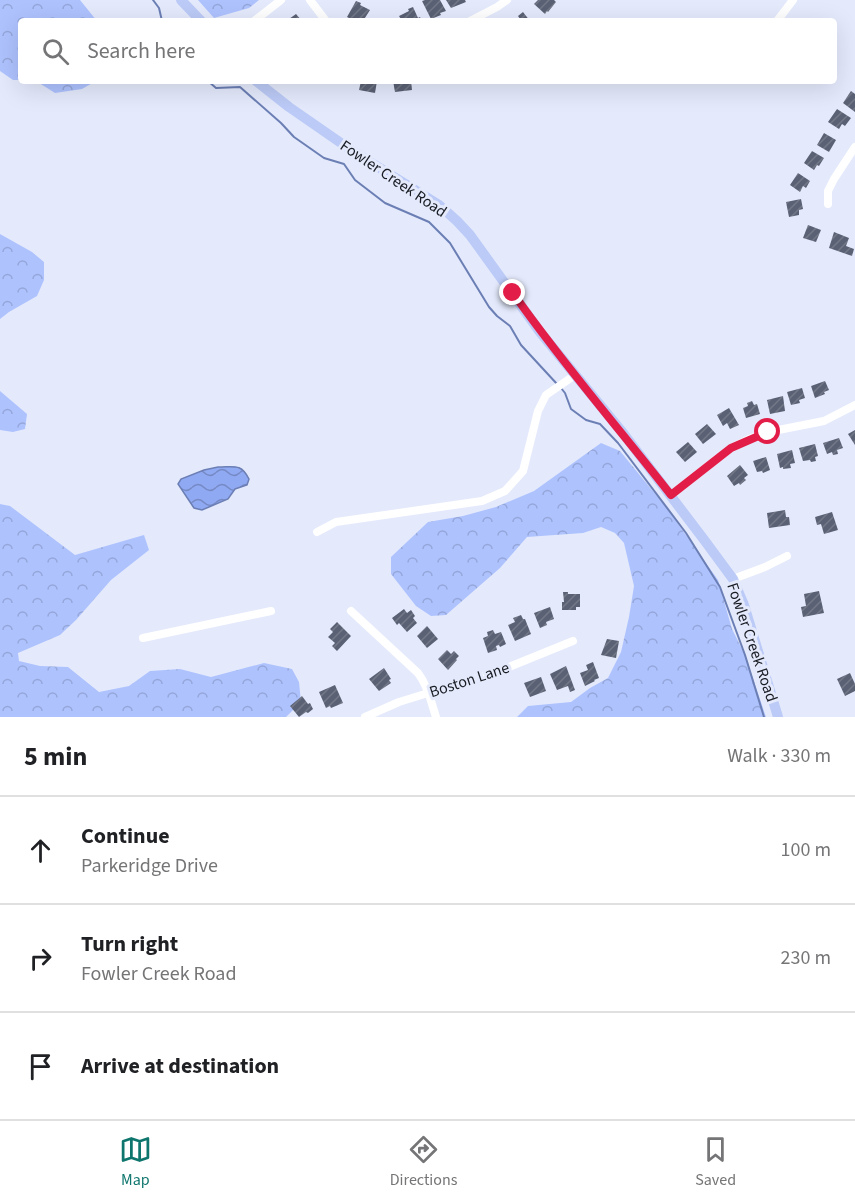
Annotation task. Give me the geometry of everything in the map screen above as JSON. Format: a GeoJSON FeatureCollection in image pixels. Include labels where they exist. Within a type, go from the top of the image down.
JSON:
{"type":"FeatureCollection","features":[{"type":"Feature","properties":{"kind":"main road"},"geometry":{"type":"LineString","coordinates":[[181,0],[198,18]]}},
{"type":"Feature","properties":{"kind":"main road","name":"Fowler Creek Road"},"geometry":{"type":"LineString","coordinates":[[260,84],[344,146],[439,205],[483,250],[540,332],[623,433],[733,579],[744,605],[778,717]]}},
{"type":"Feature","properties":{"kind":"street"},"geometry":{"type":"LineString","coordinates":[[258,18],[281,0]]}},
{"type":"Feature","properties":{"kind":"street"},"geometry":{"type":"LineString","coordinates":[[310,0],[324,18]]}},
{"type":"Feature","properties":{"kind":"street"},"geometry":{"type":"LineString","coordinates":[[476,18],[507,0]]}},
{"type":"Feature","properties":{"kind":"street"},"geometry":{"type":"LineString","coordinates":[[779,18],[793,0]]}},
{"type":"Feature","properties":{"kind":"street"},"geometry":{"type":"LineString","coordinates":[[828,204],[828,191],[855,147]]}},
{"type":"Feature","properties":{"kind":"street"},"geometry":{"type":"LineString","coordinates":[[317,532],[336,522],[482,501],[506,491],[523,471],[538,411],[546,395],[575,375]]}},
{"type":"Feature","properties":{"kind":"street"},"geometry":{"type":"LineString","coordinates":[[671,495],[731,448],[749,439],[768,432],[824,421],[855,405]]}},
{"type":"Feature","properties":{"kind":"street"},"geometry":{"type":"LineString","coordinates":[[733,579],[787,556]]}},
{"type":"Feature","properties":{"kind":"street"},"geometry":{"type":"LineString","coordinates":[[143,638],[271,611]]}},
{"type":"Feature","properties":{"kind":"street"},"geometry":{"type":"LineString","coordinates":[[351,611],[423,679],[436,717]]}},
{"type":"Feature","properties":{"kind":"street","name":"Boston Lane"},"geometry":{"type":"LineString","coordinates":[[365,717],[399,702],[499,671],[573,641]]}},
{"type":"Feature","properties":{"kind":"green space"},"geometry":{"type":"Polygon","coordinates":[[[0,0],[80,0],[95,18],[18,18],[18,80],[13,80],[0,71],[0,0]]]}},
{"type":"Feature","properties":{"kind":"green space"},"geometry":{"type":"Polygon","coordinates":[[[198,0],[259,0],[249,8],[214,18],[198,0]]]}},
{"type":"Feature","properties":{"kind":"green space"},"geometry":{"type":"Polygon","coordinates":[[[41,84],[91,84],[82,89],[55,93],[41,84]]]}},
{"type":"Feature","properties":{"kind":"green space"},"geometry":{"type":"Polygon","coordinates":[[[0,234],[32,252],[44,262],[44,280],[37,296],[0,319],[0,234]]]}},
{"type":"Feature","properties":{"kind":"green space"},"geometry":{"type":"Polygon","coordinates":[[[0,391],[27,414],[25,429],[13,432],[0,430],[0,391]]]}},
{"type":"Feature","properties":{"kind":"green space"},"geometry":{"type":"Polygon","coordinates":[[[601,443],[620,451],[666,507],[718,580],[732,629],[745,655],[766,717],[517,717],[528,706],[571,702],[608,678],[621,652],[634,586],[624,543],[615,533],[601,527],[583,533],[527,537],[500,568],[446,615],[431,616],[416,606],[391,574],[391,557],[428,522],[496,507],[534,491],[601,443]]]}},
{"type":"Feature","properties":{"kind":"green space"},"geometry":{"type":"Polygon","coordinates":[[[0,504],[10,506],[75,555],[144,535],[149,550],[111,580],[60,635],[18,653],[19,661],[40,666],[68,667],[99,692],[129,686],[150,671],[180,669],[211,677],[264,663],[292,669],[299,682],[301,702],[286,717],[0,717],[0,504]]]}},
{"type":"Feature","properties":{"kind":"water"},"geometry":{"type":"Polygon","coordinates":[[[218,467],[240,468],[249,479],[247,485],[235,489],[228,499],[202,510],[194,508],[178,484],[181,479],[218,467]]]}},
{"type":"Feature","properties":{"kind":"building"},"geometry":{"type":"Polygon","coordinates":[[[440,0],[446,11],[430,18],[422,1],[440,0]]]}},
{"type":"Feature","properties":{"kind":"building"},"geometry":{"type":"Polygon","coordinates":[[[446,0],[465,0],[466,2],[451,8],[446,0]]]}},
{"type":"Feature","properties":{"kind":"building"},"geometry":{"type":"Polygon","coordinates":[[[538,0],[556,2],[545,14],[534,4],[538,0]]]}},
{"type":"Feature","properties":{"kind":"building"},"geometry":{"type":"Polygon","coordinates":[[[356,1],[370,10],[365,18],[347,17],[356,1]]]}},
{"type":"Feature","properties":{"kind":"building"},"geometry":{"type":"Polygon","coordinates":[[[413,7],[418,18],[400,18],[399,16],[409,11],[408,9],[413,7]]]}},
{"type":"Feature","properties":{"kind":"building"},"geometry":{"type":"Polygon","coordinates":[[[523,12],[528,18],[519,18],[518,16],[523,12]]]}},
{"type":"Feature","properties":{"kind":"building"},"geometry":{"type":"Polygon","coordinates":[[[360,84],[376,84],[375,93],[359,90],[360,84]]]}},
{"type":"Feature","properties":{"kind":"building"},"geometry":{"type":"Polygon","coordinates":[[[394,84],[411,84],[412,90],[395,92],[394,84]]]}},
{"type":"Feature","properties":{"kind":"building"},"geometry":{"type":"Polygon","coordinates":[[[851,91],[855,94],[855,112],[843,103],[851,91]]]}},
{"type":"Feature","properties":{"kind":"building"},"geometry":{"type":"Polygon","coordinates":[[[837,109],[851,118],[845,126],[842,124],[839,129],[828,122],[837,109]]]}},
{"type":"Feature","properties":{"kind":"building"},"geometry":{"type":"Polygon","coordinates":[[[824,133],[836,140],[829,152],[817,145],[824,133]]]}},
{"type":"Feature","properties":{"kind":"building"},"geometry":{"type":"Polygon","coordinates":[[[812,151],[824,158],[814,170],[804,163],[812,151]]]}},
{"type":"Feature","properties":{"kind":"building"},"geometry":{"type":"Polygon","coordinates":[[[798,173],[810,181],[806,188],[803,186],[800,192],[790,185],[798,173]]]}},
{"type":"Feature","properties":{"kind":"building"},"geometry":{"type":"Polygon","coordinates":[[[801,199],[803,209],[799,210],[799,215],[789,217],[786,202],[801,199]]]}},
{"type":"Feature","properties":{"kind":"building"},"geometry":{"type":"Polygon","coordinates":[[[808,225],[821,230],[816,242],[803,238],[808,225]]]}},
{"type":"Feature","properties":{"kind":"building"},"geometry":{"type":"Polygon","coordinates":[[[834,232],[849,238],[846,246],[854,249],[852,256],[829,248],[834,232]]]}},
{"type":"Feature","properties":{"kind":"building"},"geometry":{"type":"Polygon","coordinates":[[[825,381],[829,390],[815,398],[811,386],[825,381]]]}},
{"type":"Feature","properties":{"kind":"building"},"geometry":{"type":"Polygon","coordinates":[[[802,388],[805,398],[799,400],[800,403],[791,405],[787,392],[802,388]]]}},
{"type":"Feature","properties":{"kind":"building"},"geometry":{"type":"Polygon","coordinates":[[[783,396],[785,411],[770,414],[767,400],[783,396]]]}},
{"type":"Feature","properties":{"kind":"building"},"geometry":{"type":"Polygon","coordinates":[[[752,401],[754,405],[757,404],[760,414],[746,418],[743,408],[752,401]]]}},
{"type":"Feature","properties":{"kind":"building"},"geometry":{"type":"Polygon","coordinates":[[[729,408],[739,425],[730,429],[727,423],[723,426],[717,415],[729,408]]]}},
{"type":"Feature","properties":{"kind":"building"},"geometry":{"type":"Polygon","coordinates":[[[707,424],[716,434],[703,444],[695,434],[707,424]]]}},
{"type":"Feature","properties":{"kind":"building"},"geometry":{"type":"Polygon","coordinates":[[[855,430],[855,445],[848,434],[855,430]]]}},
{"type":"Feature","properties":{"kind":"building"},"geometry":{"type":"Polygon","coordinates":[[[839,438],[843,448],[837,450],[838,454],[833,455],[832,452],[827,454],[823,443],[839,438]]]}},
{"type":"Feature","properties":{"kind":"building"},"geometry":{"type":"Polygon","coordinates":[[[688,442],[697,452],[685,462],[676,452],[688,442]]]}},
{"type":"Feature","properties":{"kind":"building"},"geometry":{"type":"Polygon","coordinates":[[[815,444],[818,456],[815,457],[816,461],[803,461],[799,448],[815,444]]]}},
{"type":"Feature","properties":{"kind":"building"},"geometry":{"type":"Polygon","coordinates":[[[792,450],[795,463],[790,464],[791,468],[780,468],[777,454],[792,450]]]}},
{"type":"Feature","properties":{"kind":"building"},"geometry":{"type":"Polygon","coordinates":[[[766,457],[770,470],[763,473],[762,471],[757,472],[753,461],[766,457]]]}},
{"type":"Feature","properties":{"kind":"building"},"geometry":{"type":"Polygon","coordinates":[[[740,465],[748,475],[740,485],[739,483],[734,486],[727,476],[740,465]]]}},
{"type":"Feature","properties":{"kind":"building"},"geometry":{"type":"Polygon","coordinates":[[[785,510],[790,525],[769,528],[767,513],[785,510]]]}},
{"type":"Feature","properties":{"kind":"building"},"geometry":{"type":"Polygon","coordinates":[[[832,512],[838,530],[824,534],[821,524],[817,525],[815,517],[832,512]]]}},
{"type":"Feature","properties":{"kind":"building"},"geometry":{"type":"Polygon","coordinates":[[[819,591],[824,613],[803,617],[801,607],[806,606],[804,594],[819,591]]]}},
{"type":"Feature","properties":{"kind":"building"},"geometry":{"type":"Polygon","coordinates":[[[563,592],[580,594],[580,607],[576,607],[576,610],[562,610],[563,592]]]}},
{"type":"Feature","properties":{"kind":"building"},"geometry":{"type":"Polygon","coordinates":[[[550,607],[554,619],[546,622],[547,625],[540,628],[534,613],[550,607]]]}},
{"type":"Feature","properties":{"kind":"building"},"geometry":{"type":"Polygon","coordinates":[[[404,609],[407,613],[411,610],[417,623],[407,632],[392,618],[404,609]]]}},
{"type":"Feature","properties":{"kind":"building"},"geometry":{"type":"Polygon","coordinates":[[[521,615],[531,634],[515,641],[508,625],[515,622],[513,618],[521,615]]]}},
{"type":"Feature","properties":{"kind":"building"},"geometry":{"type":"Polygon","coordinates":[[[337,622],[351,636],[337,651],[332,646],[335,643],[328,637],[333,632],[330,629],[337,622]]]}},
{"type":"Feature","properties":{"kind":"building"},"geometry":{"type":"Polygon","coordinates":[[[427,626],[438,639],[427,648],[417,636],[427,626]]]}},
{"type":"Feature","properties":{"kind":"building"},"geometry":{"type":"Polygon","coordinates":[[[493,630],[495,634],[501,632],[506,644],[496,646],[497,650],[488,653],[483,638],[488,636],[487,632],[493,630]]]}},
{"type":"Feature","properties":{"kind":"building"},"geometry":{"type":"Polygon","coordinates":[[[607,639],[619,641],[616,658],[601,655],[607,639]]]}},
{"type":"Feature","properties":{"kind":"building"},"geometry":{"type":"Polygon","coordinates":[[[447,650],[451,654],[454,651],[459,656],[448,670],[438,659],[447,650]]]}},
{"type":"Feature","properties":{"kind":"building"},"geometry":{"type":"Polygon","coordinates":[[[593,662],[599,678],[585,686],[580,673],[588,670],[586,665],[593,662]]]}},
{"type":"Feature","properties":{"kind":"building"},"geometry":{"type":"Polygon","coordinates":[[[566,666],[575,690],[570,692],[568,686],[557,690],[550,674],[566,666]]]}},
{"type":"Feature","properties":{"kind":"building"},"geometry":{"type":"Polygon","coordinates":[[[384,668],[391,683],[379,691],[369,679],[384,668]]]}},
{"type":"Feature","properties":{"kind":"building"},"geometry":{"type":"Polygon","coordinates":[[[850,673],[855,684],[855,691],[845,696],[837,679],[850,673]]]}},
{"type":"Feature","properties":{"kind":"building"},"geometry":{"type":"Polygon","coordinates":[[[541,677],[546,691],[530,697],[524,683],[541,677]]]}},
{"type":"Feature","properties":{"kind":"building"},"geometry":{"type":"Polygon","coordinates":[[[335,685],[343,703],[326,708],[319,692],[335,685]]]}},
{"type":"Feature","properties":{"kind":"building"},"geometry":{"type":"Polygon","coordinates":[[[302,696],[313,709],[299,717],[290,706],[302,696]]]}},
{"type":"Feature","properties":{"kind":"waterway"},"geometry":{"type":"LineString","coordinates":[[153,0],[159,8],[161,18]]}},
{"type":"Feature","properties":{"kind":"waterway"},"geometry":{"type":"LineString","coordinates":[[211,84],[216,88],[240,87],[294,137],[324,158],[344,164],[355,180],[385,203],[429,222],[450,243],[489,307],[510,326],[521,345],[557,384]]}},
{"type":"Feature","properties":{"kind":"waterway"},"geometry":{"type":"LineString","coordinates":[[561,388],[571,409],[586,420],[600,424],[618,443],[686,533],[720,587],[745,655],[764,717]]}},
{"type":"Feature","properties":{"kind":"route"},"geometry":{"type":"LineString","coordinates":[[513,293],[540,332],[671,495],[731,448],[768,432]]}}]}
